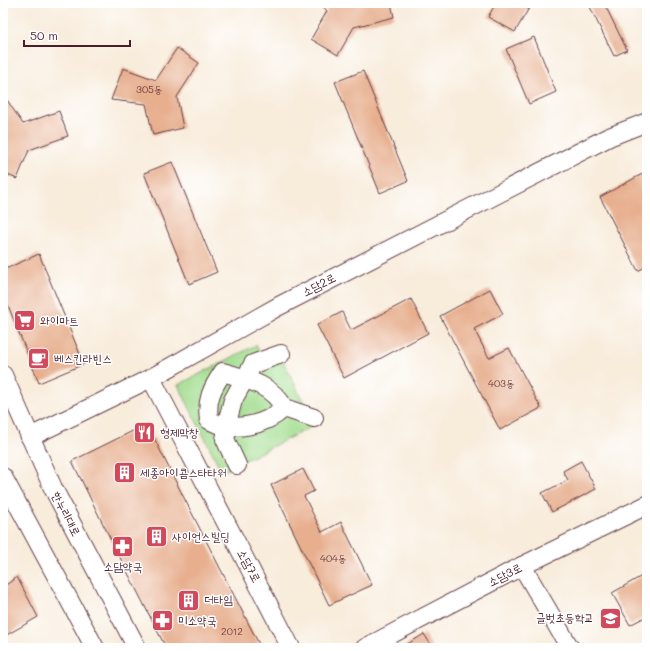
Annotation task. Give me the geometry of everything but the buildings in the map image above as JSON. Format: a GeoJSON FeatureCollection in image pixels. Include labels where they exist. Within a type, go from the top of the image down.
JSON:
{"type":"FeatureCollection","features":[{"type":"Feature","properties":{"kind":"street"},"geometry":{"type":"LineString","coordinates":[[609,136],[626,122],[647,109]]}},
{"type":"Feature","properties":{"kind":"street"},"geometry":{"type":"LineString","coordinates":[[609,136],[647,122]]}},
{"type":"Feature","properties":{"kind":"street","name":"소담2로"},"geometry":{"type":"LineString","coordinates":[[30,437],[151,378],[279,306],[609,136]]}},
{"type":"Feature","properties":{"kind":"street"},"geometry":{"type":"LineString","coordinates":[[237,465],[225,439],[233,400],[253,364],[281,354]]}},
{"type":"Feature","properties":{"kind":"street"},"geometry":{"type":"LineString","coordinates":[[284,408],[275,417],[264,422],[228,427],[220,426],[209,420],[207,408],[209,397],[223,372],[252,380],[279,398],[284,408],[314,418]]}},
{"type":"Feature","properties":{"kind":"street","name":"한누리대로"},"geometry":{"type":"LineString","coordinates":[[3,375],[53,488],[138,648]]}},
{"type":"Feature","properties":{"kind":"street","name":"소담7로"},"geometry":{"type":"LineString","coordinates":[[151,378],[291,648]]}},
{"type":"Feature","properties":{"kind":"street"},"geometry":{"type":"LineString","coordinates":[[3,477],[95,648]]}},
{"type":"Feature","properties":{"kind":"street","name":"소담3로"},"geometry":{"type":"LineString","coordinates":[[365,648],[522,566],[647,505]]}},
{"type":"Feature","properties":{"kind":"street"},"geometry":{"type":"LineString","coordinates":[[522,566],[570,648]]}},
{"type":"Feature","properties":{"kind":"green space"},"geometry":{"type":"Polygon","coordinates":[[[256,345],[266,367],[282,359],[315,425],[222,472],[178,385],[256,345]]]}},
{"type":"Feature","properties":{"kind":"place","name":"와이마트"},"geometry":{"type":"Point","coordinates":[25,321]}},
{"type":"Feature","properties":{"kind":"place","name":"베스킨라빈스"},"geometry":{"type":"Point","coordinates":[39,359]}},
{"type":"Feature","properties":{"kind":"place","name":"형제막창"},"geometry":{"type":"Point","coordinates":[144,433]}},
{"type":"Feature","properties":{"kind":"place","name":"세종아이콤스타타워"},"geometry":{"type":"Point","coordinates":[125,473]}},
{"type":"Feature","properties":{"kind":"place","name":"사이언스빌딩"},"geometry":{"type":"Point","coordinates":[157,537]}},
{"type":"Feature","properties":{"kind":"place","name":"소담약국"},"geometry":{"type":"Point","coordinates":[123,546]}},
{"type":"Feature","properties":{"kind":"place","name":"더타임"},"geometry":{"type":"Point","coordinates":[189,600]}},
{"type":"Feature","properties":{"kind":"place","name":"글벗초등학교"},"geometry":{"type":"Point","coordinates":[610,618]}},
{"type":"Feature","properties":{"kind":"place","name":"미소약국"},"geometry":{"type":"Point","coordinates":[162,621]}}]}
